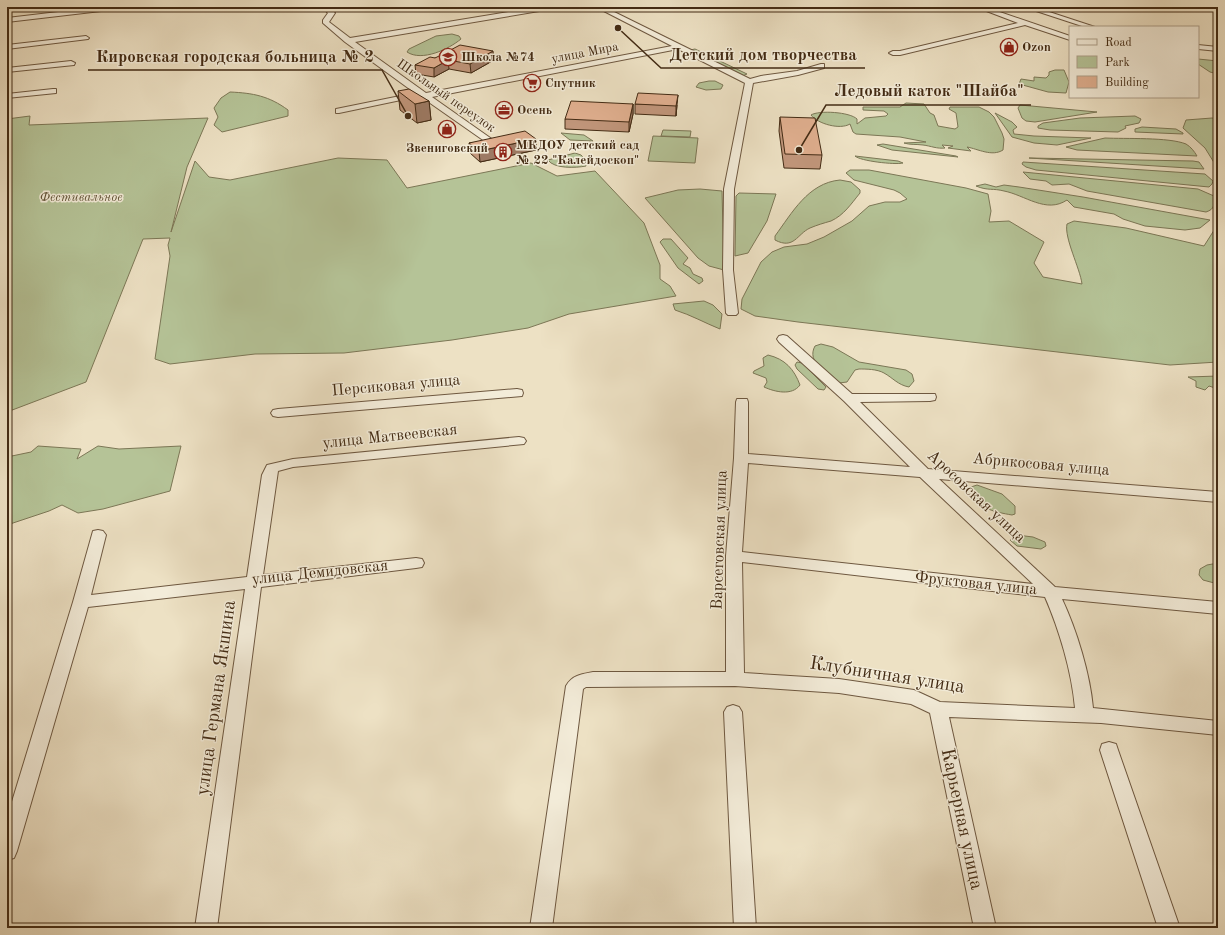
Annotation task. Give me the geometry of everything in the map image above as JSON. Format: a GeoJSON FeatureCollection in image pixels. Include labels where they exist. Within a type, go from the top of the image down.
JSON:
{"type":"FeatureCollection","features":[{"type":"Feature","properties":{"kind":"street"},"geometry":{"type":"LineString","coordinates":[[7,20],[118,7]]}},
{"type":"Feature","properties":{"kind":"street","name":"Школьный переулок"},"geometry":{"type":"LineString","coordinates":[[325,7],[332,13],[326,20],[326,23],[348,41],[493,144]]}},
{"type":"Feature","properties":{"kind":"street"},"geometry":{"type":"LineString","coordinates":[[348,41],[551,7]]}},
{"type":"Feature","properties":{"kind":"street"},"geometry":{"type":"LineString","coordinates":[[599,7],[679,47],[754,79],[798,73],[821,66]]}},
{"type":"Feature","properties":{"kind":"street"},"geometry":{"type":"LineString","coordinates":[[612,7],[725,61]]}},
{"type":"Feature","properties":{"kind":"street"},"geometry":{"type":"LineString","coordinates":[[978,7],[1069,38]]}},
{"type":"Feature","properties":{"kind":"street"},"geometry":{"type":"LineString","coordinates":[[1027,7],[1089,26]]}},
{"type":"Feature","properties":{"kind":"street"},"geometry":{"type":"LineString","coordinates":[[893,53],[900,53],[1025,23]]}},
{"type":"Feature","properties":{"kind":"street"},"geometry":{"type":"LineString","coordinates":[[7,47],[86,38]]}},
{"type":"Feature","properties":{"kind":"street","name":"улица Мира"},"geometry":{"type":"LineString","coordinates":[[339,111],[679,47]]}},
{"type":"Feature","properties":{"kind":"street"},"geometry":{"type":"LineString","coordinates":[[1199,47],[1218,49]]}},
{"type":"Feature","properties":{"kind":"street"},"geometry":{"type":"LineString","coordinates":[[1199,51],[1208,48]]}},
{"type":"Feature","properties":{"kind":"street"},"geometry":{"type":"LineString","coordinates":[[7,70],[71,63]]}},
{"type":"Feature","properties":{"kind":"street"},"geometry":{"type":"LineString","coordinates":[[732,313],[728,270],[729,189],[754,79]]}},
{"type":"Feature","properties":{"kind":"street"},"geometry":{"type":"LineString","coordinates":[[7,96],[54,91]]}},
{"type":"Feature","properties":{"kind":"street","name":"Аросовская улица"},"geometry":{"type":"LineString","coordinates":[[783,339],[849,398],[922,472],[1051,592],[1064,621],[1084,694],[1085,715]]}},
{"type":"Feature","properties":{"kind":"street","name":"Персиковая улица"},"geometry":{"type":"LineString","coordinates":[[278,413],[517,393]]}},
{"type":"Feature","properties":{"kind":"street"},"geometry":{"type":"LineString","coordinates":[[849,398],[930,397]]}},
{"type":"Feature","properties":{"kind":"street","name":"Варсеговская улица"},"geometry":{"type":"LineString","coordinates":[[735,679],[734,556],[741,458],[742,402]]}},
{"type":"Feature","properties":{"kind":"street","name":"улица Матвеевская"},"geometry":{"type":"LineString","coordinates":[[269,475],[272,468],[293,464],[519,441]]}},
{"type":"Feature","properties":{"kind":"street","name":"Абрикосовая улица"},"geometry":{"type":"LineString","coordinates":[[741,458],[1218,497]]}},
{"type":"Feature","properties":{"kind":"street","name":"улица Германа Якшина"},"geometry":{"type":"LineString","coordinates":[[206,928],[269,475]]}},
{"type":"Feature","properties":{"kind":"street"},"geometry":{"type":"LineString","coordinates":[[7,851],[81,602],[98,535]]}},
{"type":"Feature","properties":{"kind":"street","name":"Фруктовая улица"},"geometry":{"type":"LineString","coordinates":[[734,556],[1051,592],[1218,608]]}},
{"type":"Feature","properties":{"kind":"street","name":"улица Демидовская"},"geometry":{"type":"LineString","coordinates":[[81,602],[254,580],[416,563]]}},
{"type":"Feature","properties":{"kind":"street","name":"Клубничная улица"},"geometry":{"type":"LineString","coordinates":[[541,928],[575,686],[582,681],[735,679],[839,686],[914,698],[938,709],[1085,715],[1218,728]]}},
{"type":"Feature","properties":{"kind":"street","name":"Карьерная улица"},"geometry":{"type":"LineString","coordinates":[[938,709],[985,928]]}},
{"type":"Feature","properties":{"kind":"street"},"geometry":{"type":"LineString","coordinates":[[732,712],[745,928]]}},
{"type":"Feature","properties":{"kind":"street"},"geometry":{"type":"LineString","coordinates":[[1109,750],[1169,928]]}},
{"type":"Feature","properties":{"kind":"green space"},"geometry":{"type":"Polygon","coordinates":[[[452,34],[459,36],[461,39],[443,50],[420,56],[407,52],[409,49],[436,36],[452,34]]]}},
{"type":"Feature","properties":{"kind":"green space"},"geometry":{"type":"Polygon","coordinates":[[[695,49],[747,74],[742,76],[690,50],[695,49]]]}},
{"type":"Feature","properties":{"kind":"green space"},"geometry":{"type":"Polygon","coordinates":[[[1199,59],[1218,61],[1218,74],[1210,72],[1199,65],[1199,59]]]}},
{"type":"Feature","properties":{"kind":"green space"},"geometry":{"type":"Polygon","coordinates":[[[1064,70],[1069,82],[1066,93],[1048,92],[1019,84],[1021,79],[1034,81],[1034,77],[1046,78],[1049,75],[1049,72],[1064,70]]]}},
{"type":"Feature","properties":{"kind":"green space"},"geometry":{"type":"Polygon","coordinates":[[[715,81],[723,85],[721,89],[706,90],[696,87],[699,83],[715,81]]]}},
{"type":"Feature","properties":{"kind":"green space"},"geometry":{"type":"Polygon","coordinates":[[[230,92],[253,94],[267,98],[288,110],[288,116],[222,132],[214,125],[218,117],[214,108],[221,98],[230,92]]]}},
{"type":"Feature","properties":{"kind":"green space"},"geometry":{"type":"Polygon","coordinates":[[[906,103],[924,104],[930,113],[934,115],[938,126],[955,129],[958,127],[956,113],[949,109],[950,107],[979,107],[989,112],[994,117],[1004,139],[1003,150],[990,153],[967,147],[971,151],[948,148],[953,146],[942,145],[945,148],[939,148],[906,144],[904,143],[926,142],[900,137],[856,134],[853,132],[850,124],[846,126],[829,125],[819,121],[811,115],[815,113],[827,112],[841,113],[857,119],[857,124],[865,118],[886,116],[888,114],[884,111],[863,110],[863,107],[900,107],[906,103]]]}},
{"type":"Feature","properties":{"kind":"green space"},"geometry":{"type":"Polygon","coordinates":[[[1020,105],[1097,112],[1035,122],[1026,121],[1022,118],[1018,108],[1020,105]]]}},
{"type":"Feature","properties":{"kind":"green space"},"geometry":{"type":"Polygon","coordinates":[[[995,113],[1012,122],[1017,127],[1013,130],[1014,134],[1091,138],[1057,145],[1034,143],[1012,137],[995,113]]]}},
{"type":"Feature","properties":{"kind":"green space","name":"Фестивальное"},"geometry":{"type":"Polygon","coordinates":[[[30,116],[29,125],[208,118],[187,167],[171,232],[195,161],[209,177],[230,180],[338,158],[387,160],[407,188],[531,163],[557,176],[595,171],[644,223],[660,265],[660,279],[670,286],[676,296],[569,314],[528,328],[452,340],[344,353],[255,354],[170,364],[155,359],[170,256],[168,245],[170,238],[143,239],[86,382],[7,412],[7,119],[30,116]]]}},
{"type":"Feature","properties":{"kind":"green space"},"geometry":{"type":"Polygon","coordinates":[[[1135,116],[1141,119],[1139,123],[1125,126],[1126,128],[1118,132],[1050,130],[1038,128],[1038,126],[1043,123],[1080,118],[1135,116]]]}},
{"type":"Feature","properties":{"kind":"green space"},"geometry":{"type":"Polygon","coordinates":[[[1218,119],[1218,169],[1205,148],[1183,128],[1186,120],[1218,119]]]}},
{"type":"Feature","properties":{"kind":"green space"},"geometry":{"type":"Polygon","coordinates":[[[1142,127],[1176,129],[1183,134],[1135,132],[1135,129],[1142,127]]]}},
{"type":"Feature","properties":{"kind":"green space"},"geometry":{"type":"Polygon","coordinates":[[[663,130],[691,131],[690,137],[661,136],[663,130]]]}},
{"type":"Feature","properties":{"kind":"green space"},"geometry":{"type":"Polygon","coordinates":[[[561,133],[584,135],[593,141],[570,140],[561,133]]]}},
{"type":"Feature","properties":{"kind":"green space"},"geometry":{"type":"Polygon","coordinates":[[[653,136],[698,138],[695,163],[648,161],[653,136]]]}},
{"type":"Feature","properties":{"kind":"green space"},"geometry":{"type":"Polygon","coordinates":[[[1105,138],[1169,140],[1188,145],[1197,156],[1077,150],[1066,147],[1105,138]]]}},
{"type":"Feature","properties":{"kind":"green space"},"geometry":{"type":"Polygon","coordinates":[[[883,144],[958,157],[892,150],[877,145],[883,144]]]}},
{"type":"Feature","properties":{"kind":"green space"},"geometry":{"type":"Polygon","coordinates":[[[575,153],[581,155],[587,161],[586,166],[560,166],[551,163],[548,160],[575,153]]]}},
{"type":"Feature","properties":{"kind":"green space"},"geometry":{"type":"Polygon","coordinates":[[[855,156],[898,161],[903,163],[878,162],[855,156]]]}},
{"type":"Feature","properties":{"kind":"green space"},"geometry":{"type":"Polygon","coordinates":[[[1029,158],[1193,161],[1199,162],[1204,169],[1029,158]]]}},
{"type":"Feature","properties":{"kind":"green space"},"geometry":{"type":"Polygon","coordinates":[[[1023,162],[1205,174],[1213,181],[1209,187],[1036,170],[1026,167],[1022,164],[1023,162]]]}},
{"type":"Feature","properties":{"kind":"green space"},"geometry":{"type":"Polygon","coordinates":[[[850,170],[869,170],[966,188],[988,194],[991,211],[989,222],[1009,221],[1044,242],[1034,263],[1043,277],[1082,284],[1068,237],[1067,224],[1074,221],[1126,228],[1204,246],[1218,224],[1218,362],[1170,365],[798,322],[755,316],[741,309],[742,299],[761,262],[772,252],[784,247],[807,244],[824,237],[852,221],[869,206],[885,202],[900,202],[907,199],[894,190],[854,180],[846,173],[850,170]]]}},
{"type":"Feature","properties":{"kind":"green space"},"geometry":{"type":"Polygon","coordinates":[[[1023,172],[1198,189],[1214,196],[1214,204],[1211,210],[1206,212],[1087,191],[1069,184],[1052,185],[1046,181],[1030,179],[1023,172]]]}},
{"type":"Feature","properties":{"kind":"green space"},"geometry":{"type":"Polygon","coordinates":[[[840,180],[851,182],[860,190],[860,193],[844,212],[836,219],[810,228],[791,242],[781,243],[775,240],[775,236],[802,200],[819,187],[829,182],[840,180]]]}},
{"type":"Feature","properties":{"kind":"green space"},"geometry":{"type":"Polygon","coordinates":[[[985,184],[996,187],[1004,185],[1083,197],[1210,220],[1200,228],[1185,230],[1145,226],[1123,219],[1114,214],[1074,207],[1067,200],[1059,204],[1043,204],[1012,193],[976,186],[985,184]]]}},
{"type":"Feature","properties":{"kind":"green space"},"geometry":{"type":"Polygon","coordinates":[[[700,189],[722,191],[724,270],[709,266],[698,258],[645,198],[678,190],[700,189]]]}},
{"type":"Feature","properties":{"kind":"green space"},"geometry":{"type":"Polygon","coordinates":[[[739,193],[776,194],[767,221],[748,253],[735,256],[736,196],[739,193]]]}},
{"type":"Feature","properties":{"kind":"green space"},"geometry":{"type":"Polygon","coordinates":[[[663,239],[671,239],[688,258],[683,264],[690,268],[693,274],[702,278],[703,281],[699,284],[678,268],[660,242],[663,239]]]}},
{"type":"Feature","properties":{"kind":"green space"},"geometry":{"type":"Polygon","coordinates":[[[704,301],[713,305],[722,314],[720,329],[675,310],[673,304],[704,301]]]}},
{"type":"Feature","properties":{"kind":"green space"},"geometry":{"type":"Polygon","coordinates":[[[821,344],[833,347],[859,362],[906,370],[912,374],[914,381],[909,387],[881,372],[859,369],[855,370],[847,382],[839,383],[824,372],[815,362],[813,352],[815,346],[821,344]]]}},
{"type":"Feature","properties":{"kind":"green space"},"geometry":{"type":"Polygon","coordinates":[[[768,355],[784,362],[792,370],[800,385],[797,388],[793,391],[783,392],[764,387],[767,382],[766,378],[753,373],[764,366],[763,358],[768,355]]]}},
{"type":"Feature","properties":{"kind":"green space"},"geometry":{"type":"Polygon","coordinates":[[[797,362],[802,363],[826,387],[824,390],[818,389],[797,369],[795,365],[797,362]]]}},
{"type":"Feature","properties":{"kind":"green space"},"geometry":{"type":"Polygon","coordinates":[[[1218,376],[1218,389],[1209,386],[1205,390],[1196,387],[1196,381],[1188,377],[1218,376]]]}},
{"type":"Feature","properties":{"kind":"green space"},"geometry":{"type":"Polygon","coordinates":[[[38,446],[81,449],[77,459],[98,446],[119,449],[181,446],[170,491],[103,509],[78,513],[62,505],[7,525],[7,457],[31,452],[38,446]]]}},
{"type":"Feature","properties":{"kind":"green space"},"geometry":{"type":"Polygon","coordinates":[[[977,485],[1002,494],[1015,506],[1015,514],[1012,515],[992,510],[980,504],[975,500],[972,494],[971,487],[977,485]]]}},
{"type":"Feature","properties":{"kind":"green space"},"geometry":{"type":"Polygon","coordinates":[[[1017,535],[1033,537],[1045,542],[1046,546],[1041,549],[1017,546],[1010,540],[1017,535]]]}},
{"type":"Feature","properties":{"kind":"green space"},"geometry":{"type":"Polygon","coordinates":[[[1218,563],[1218,584],[1203,580],[1199,575],[1200,569],[1207,565],[1218,563]]]}},
{"type":"Feature","properties":{"kind":"building"},"geometry":{"type":"Polygon","coordinates":[[[460,45],[493,51],[470,64],[448,60],[434,68],[415,65],[430,57],[435,58],[460,45]]]}},
{"type":"Feature","properties":{"kind":"building"},"geometry":{"type":"Polygon","coordinates":[[[409,89],[429,101],[415,104],[398,91],[409,89]]]}},
{"type":"Feature","properties":{"kind":"building"},"geometry":{"type":"Polygon","coordinates":[[[638,93],[678,95],[676,106],[635,104],[638,93]]]}},
{"type":"Feature","properties":{"kind":"building"},"geometry":{"type":"Polygon","coordinates":[[[571,101],[633,104],[629,122],[565,119],[571,101]]]}},
{"type":"Feature","properties":{"kind":"building"},"geometry":{"type":"Polygon","coordinates":[[[780,117],[815,118],[822,155],[785,154],[780,117]]]}},
{"type":"Feature","properties":{"kind":"building"},"geometry":{"type":"Polygon","coordinates":[[[525,131],[536,139],[479,151],[469,143],[525,131]]]}},
{"type":"Feature","properties":{"kind":"place","name":"Детский дом творчества"},"geometry":{"type":"Point","coordinates":[618,28]}},
{"type":"Feature","properties":{"kind":"place","name":"Ozon"},"geometry":{"type":"Point","coordinates":[1009,47]}},
{"type":"Feature","properties":{"kind":"place","name":"Школа №74"},"geometry":{"type":"Point","coordinates":[448,57]}},
{"type":"Feature","properties":{"kind":"place","name":"Спутник"},"geometry":{"type":"Point","coordinates":[532,83]}},
{"type":"Feature","properties":{"kind":"place","name":"Осень"},"geometry":{"type":"Point","coordinates":[504,110]}},
{"type":"Feature","properties":{"kind":"place","name":"Кировская городская больница № 2"},"geometry":{"type":"Point","coordinates":[408,116]}},
{"type":"Feature","properties":{"kind":"place","name":"Звениговский"},"geometry":{"type":"Point","coordinates":[447,129]}},
{"type":"Feature","properties":{"kind":"place","name":"Ледовый каток \"Шайба\""},"geometry":{"type":"Point","coordinates":[799,150]}},
{"type":"Feature","properties":{"kind":"place","name":"МКДОУ детский сад № 22 \"Калейдоскоп\""},"geometry":{"type":"Point","coordinates":[503,152]}}]}
